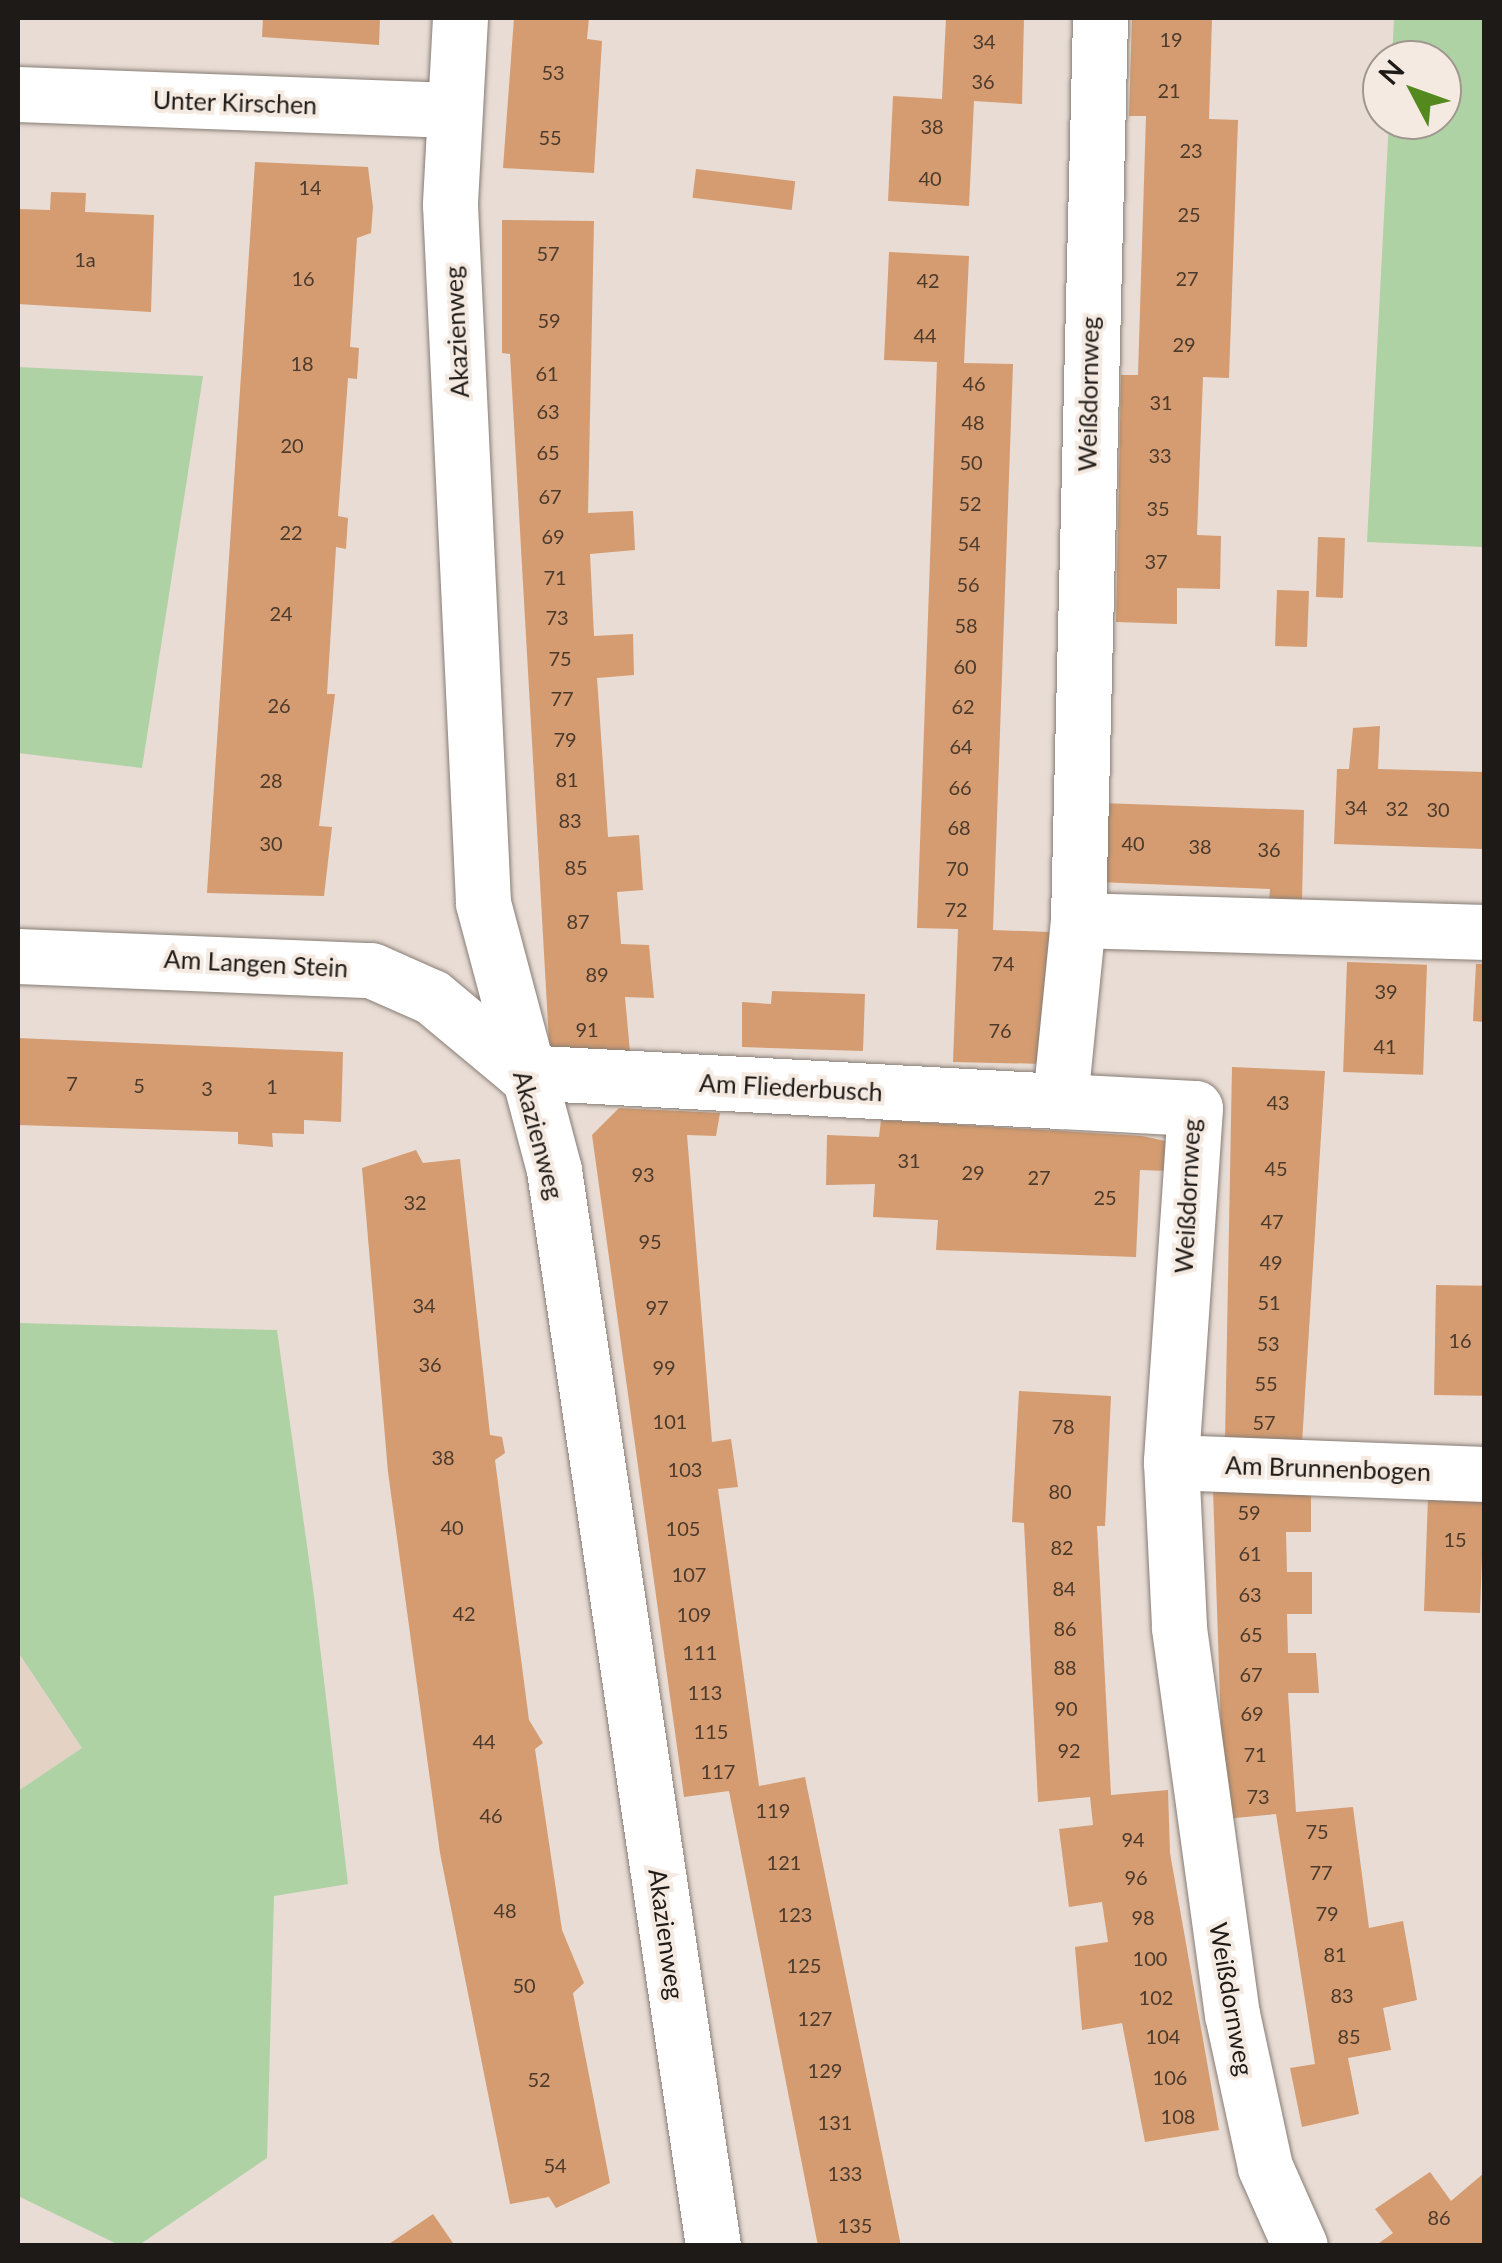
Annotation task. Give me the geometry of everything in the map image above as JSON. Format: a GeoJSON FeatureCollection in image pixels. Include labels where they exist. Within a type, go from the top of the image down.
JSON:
{"type":"FeatureCollection","features":[{"type":"Feature","properties":{"kind":"street","name":"Akazienweg"},"geometry":{"type":"LineString","coordinates":[[460,18],[452,110],[483,903],[522,1072],[554,1170],[714,2246]]}},
{"type":"Feature","properties":{"kind":"street","name":"Weißdornweg"},"geometry":{"type":"LineString","coordinates":[[1100,18],[1078,920],[1060,1102],[1196,1108],[1171,1462],[1178,1628],[1232,2014],[1266,2167],[1300,2246]]}},
{"type":"Feature","properties":{"kind":"street","name":"Unter Kirschen"},"geometry":{"type":"LineString","coordinates":[[18,94],[452,110]]}},
{"type":"Feature","properties":{"kind":"street"},"geometry":{"type":"LineString","coordinates":[[1078,920],[1484,932]]}},
{"type":"Feature","properties":{"kind":"street","name":"Am Langen Stein"},"geometry":{"type":"LineString","coordinates":[[18,956],[371,970],[432,997],[522,1072]]}},
{"type":"Feature","properties":{"kind":"street","name":"Am Fliederbusch"},"geometry":{"type":"LineString","coordinates":[[522,1072],[1060,1102]]}},
{"type":"Feature","properties":{"kind":"street","name":"Am Brunnenbogen"},"geometry":{"type":"LineString","coordinates":[[1171,1462],[1484,1474]]}},
{"type":"Feature","properties":{"kind":"shaded area"},"geometry":{"type":"Polygon","coordinates":[[[18,1652],[82,1748],[18,1791],[18,1652]]]}},
{"type":"Feature","properties":{"kind":"green space"},"geometry":{"type":"Polygon","coordinates":[[[1394,18],[1484,18],[1484,547],[1367,542],[1388,140],[1462,140],[1462,40],[1393,40],[1394,18]]]}},
{"type":"Feature","properties":{"kind":"green space"},"geometry":{"type":"Polygon","coordinates":[[[18,367],[203,376],[142,768],[18,753],[18,367]]]}},
{"type":"Feature","properties":{"kind":"green space"},"geometry":{"type":"Polygon","coordinates":[[[18,1323],[277,1330],[314,1596],[348,1884],[274,1896],[267,2158],[139,2245],[119,2245],[18,2196],[18,1791],[82,1748],[18,1652],[18,1323]]]}},
{"type":"Feature","properties":{"kind":"building"},"geometry":{"type":"Polygon","coordinates":[[[263,18],[380,18],[379,45],[262,37],[263,18]]]}},
{"type":"Feature","properties":{"kind":"building"},"geometry":{"type":"Polygon","coordinates":[[[514,18],[589,18],[587,39],[602,41],[594,173],[503,168],[514,18]]]}},
{"type":"Feature","properties":{"kind":"building"},"geometry":{"type":"Polygon","coordinates":[[[946,18],[1024,18],[1022,104],[974,101],[969,206],[888,201],[893,96],[942,99],[946,18]]]}},
{"type":"Feature","properties":{"kind":"building"},"geometry":{"type":"Polygon","coordinates":[[[1132,18],[1212,18],[1209,119],[1238,120],[1229,378],[1203,377],[1197,535],[1221,536],[1220,589],[1177,588],[1177,624],[1116,622],[1121,375],[1138,375],[1146,116],[1129,116],[1132,18]]]}},
{"type":"Feature","properties":{"kind":"building"},"geometry":{"type":"Polygon","coordinates":[[[255,162],[368,167],[373,207],[371,233],[357,238],[350,347],[359,348],[357,379],[348,378],[338,516],[348,518],[346,549],[336,547],[327,694],[335,694],[319,826],[332,827],[324,896],[207,893],[255,162]]]}},
{"type":"Feature","properties":{"kind":"building"},"geometry":{"type":"Polygon","coordinates":[[[696,169],[795,181],[792,210],[692,198],[696,169]]]}},
{"type":"Feature","properties":{"kind":"building"},"geometry":{"type":"Polygon","coordinates":[[[51,192],[86,193],[85,212],[154,215],[151,312],[18,304],[18,209],[50,210],[51,192]]]}},
{"type":"Feature","properties":{"kind":"building"},"geometry":{"type":"Polygon","coordinates":[[[502,220],[594,221],[588,513],[633,511],[635,550],[590,554],[594,636],[633,634],[634,675],[597,678],[608,837],[639,835],[643,890],[617,892],[621,944],[649,945],[654,998],[625,997],[630,1052],[550,1059],[510,354],[502,353],[502,220]]]}},
{"type":"Feature","properties":{"kind":"building"},"geometry":{"type":"Polygon","coordinates":[[[889,252],[969,256],[964,363],[1013,364],[993,930],[1050,932],[1045,1064],[953,1062],[958,929],[917,928],[937,362],[884,360],[889,252]]]}},
{"type":"Feature","properties":{"kind":"building"},"geometry":{"type":"Polygon","coordinates":[[[1318,537],[1345,538],[1343,598],[1316,597],[1318,537]]]}},
{"type":"Feature","properties":{"kind":"building"},"geometry":{"type":"Polygon","coordinates":[[[1277,590],[1309,591],[1307,647],[1275,646],[1277,590]]]}},
{"type":"Feature","properties":{"kind":"building"},"geometry":{"type":"Polygon","coordinates":[[[1380,726],[1378,769],[1484,772],[1484,849],[1334,844],[1337,769],[1349,769],[1353,728],[1380,726]]]}},
{"type":"Feature","properties":{"kind":"building"},"geometry":{"type":"Polygon","coordinates":[[[1101,803],[1304,810],[1302,901],[1269,901],[1270,889],[1098,882],[1101,803]]]}},
{"type":"Feature","properties":{"kind":"building"},"geometry":{"type":"Polygon","coordinates":[[[1347,962],[1427,965],[1423,1075],[1343,1072],[1347,962]]]}},
{"type":"Feature","properties":{"kind":"building"},"geometry":{"type":"Polygon","coordinates":[[[1476,964],[1484,964],[1484,1022],[1473,1021],[1476,964]]]}},
{"type":"Feature","properties":{"kind":"building"},"geometry":{"type":"Polygon","coordinates":[[[772,991],[865,994],[863,1051],[742,1047],[742,1002],[771,1004],[772,991]]]}},
{"type":"Feature","properties":{"kind":"building"},"geometry":{"type":"Polygon","coordinates":[[[18,1038],[343,1052],[341,1122],[304,1120],[304,1134],[272,1133],[273,1147],[238,1144],[238,1132],[18,1125],[18,1038]]]}},
{"type":"Feature","properties":{"kind":"building"},"geometry":{"type":"Polygon","coordinates":[[[1232,1067],[1325,1071],[1302,1443],[1225,1441],[1232,1067]]]}},
{"type":"Feature","properties":{"kind":"building"},"geometry":{"type":"Polygon","coordinates":[[[619,1108],[720,1113],[716,1136],[687,1135],[712,1442],[731,1439],[738,1487],[718,1489],[759,1786],[805,1777],[901,2246],[818,2246],[729,1791],[684,1797],[592,1135],[619,1108]]]}},
{"type":"Feature","properties":{"kind":"building"},"geometry":{"type":"Polygon","coordinates":[[[881,1120],[1142,1136],[1170,1142],[1167,1171],[1140,1170],[1136,1257],[936,1250],[938,1220],[873,1217],[875,1184],[826,1185],[827,1135],[879,1137],[881,1120]]]}},
{"type":"Feature","properties":{"kind":"building"},"geometry":{"type":"Polygon","coordinates":[[[416,1150],[423,1163],[460,1159],[490,1435],[502,1437],[505,1453],[495,1460],[529,1720],[543,1743],[535,1749],[562,1930],[584,1983],[573,1993],[610,2183],[556,2208],[549,2197],[510,2204],[440,1853],[388,1472],[362,1168],[416,1150]]]}},
{"type":"Feature","properties":{"kind":"building"},"geometry":{"type":"Polygon","coordinates":[[[1436,1285],[1484,1286],[1482,1396],[1434,1395],[1436,1285]]]}},
{"type":"Feature","properties":{"kind":"building"},"geometry":{"type":"Polygon","coordinates":[[[1019,1391],[1111,1396],[1105,1526],[1097,1526],[1111,1795],[1168,1790],[1170,1853],[1219,2130],[1145,2142],[1122,2023],[1082,2030],[1075,1947],[1108,1942],[1102,1902],[1069,1907],[1059,1829],[1093,1825],[1090,1797],[1038,1802],[1024,1523],[1012,1522],[1019,1391]]]}},
{"type":"Feature","properties":{"kind":"building"},"geometry":{"type":"Polygon","coordinates":[[[1213,1489],[1311,1493],[1311,1532],[1286,1532],[1287,1572],[1312,1572],[1312,1614],[1287,1614],[1288,1653],[1316,1653],[1319,1693],[1288,1693],[1296,1812],[1353,1807],[1369,1928],[1403,1921],[1417,2000],[1383,2008],[1391,2050],[1348,2058],[1359,2114],[1302,2127],[1290,2068],[1315,2064],[1276,1814],[1224,1819],[1213,1489]]]}},
{"type":"Feature","properties":{"kind":"building"},"geometry":{"type":"Polygon","coordinates":[[[1428,1497],[1484,1499],[1480,1613],[1424,1611],[1428,1497]]]}},
{"type":"Feature","properties":{"kind":"building"},"geometry":{"type":"Polygon","coordinates":[[[1430,2172],[1451,2201],[1484,2173],[1484,2246],[1375,2246],[1393,2233],[1375,2209],[1430,2172]]]}},
{"type":"Feature","properties":{"kind":"building"},"geometry":{"type":"Polygon","coordinates":[[[433,2214],[455,2246],[386,2246],[433,2214]]]}}]}
